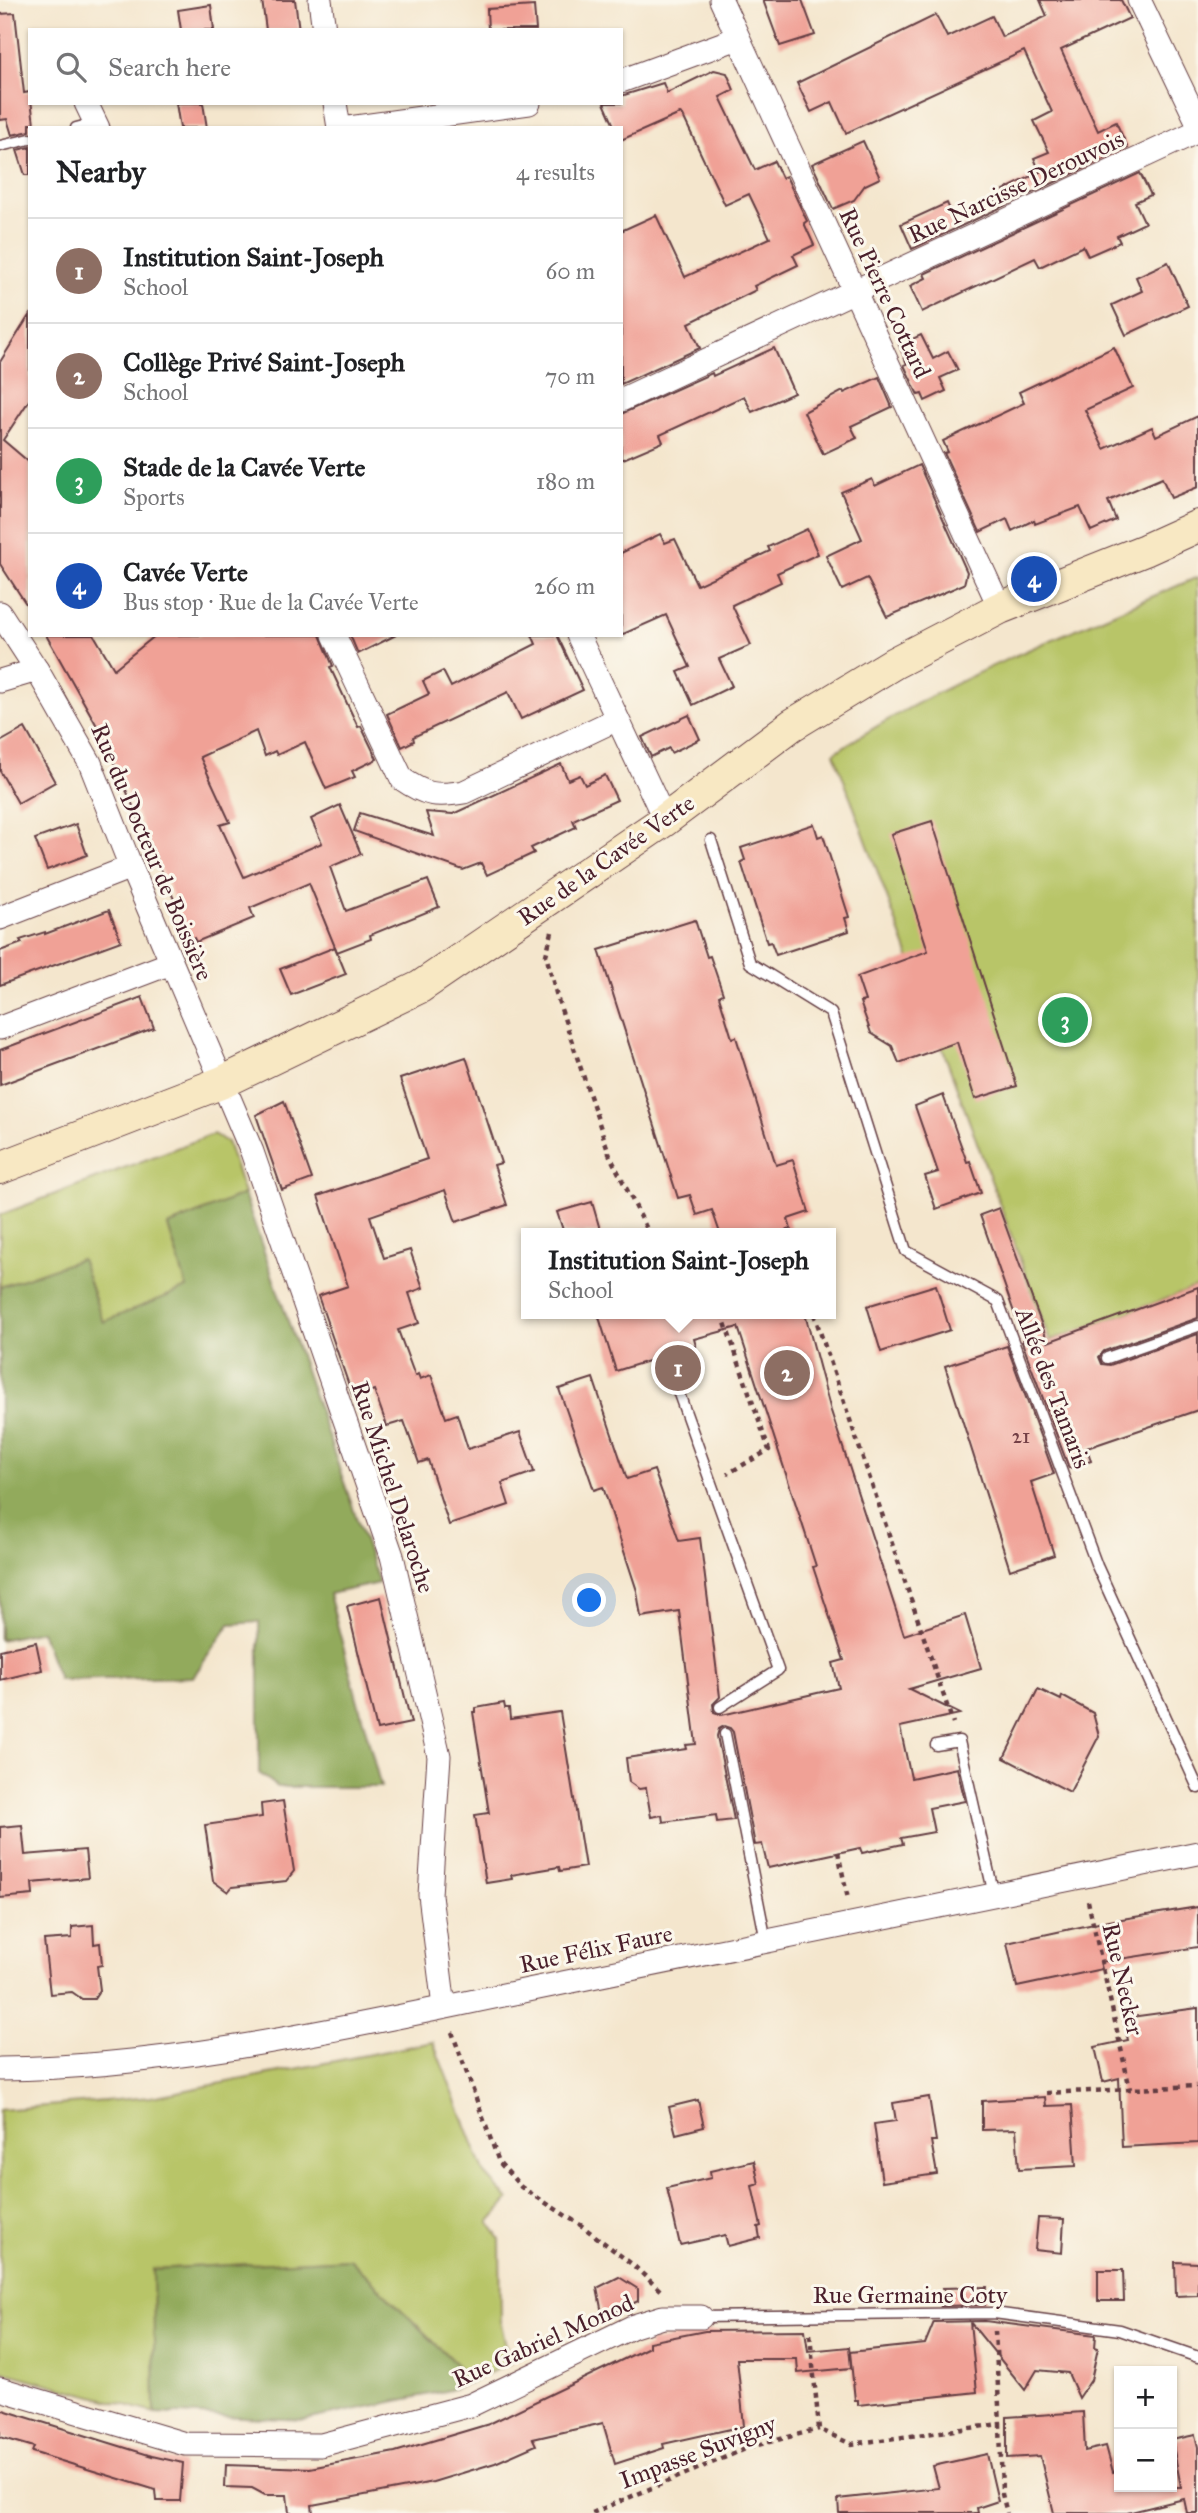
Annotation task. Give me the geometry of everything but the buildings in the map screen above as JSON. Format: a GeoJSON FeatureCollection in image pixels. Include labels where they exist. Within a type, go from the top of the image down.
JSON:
{"type":"FeatureCollection","features":[{"type":"Feature","properties":{"kind":"street"},"geometry":{"type":"LineString","coordinates":[[320,0],[324,28]]}},
{"type":"Feature","properties":{"kind":"street","name":"Rue Pierre Cottard"},"geometry":{"type":"LineString","coordinates":[[721,0],[1000,608]]}},
{"type":"Feature","properties":{"kind":"street"},"geometry":{"type":"LineString","coordinates":[[1139,0],[1198,123]]}},
{"type":"Feature","properties":{"kind":"street"},"geometry":{"type":"LineString","coordinates":[[623,80],[738,38]]}},
{"type":"Feature","properties":{"kind":"street"},"geometry":{"type":"LineString","coordinates":[[335,105],[339,126]]}},
{"type":"Feature","properties":{"kind":"street"},"geometry":{"type":"LineString","coordinates":[[363,126],[515,105]]}},
{"type":"Feature","properties":{"kind":"street","name":"Rue Narcisse Derouvois"},"geometry":{"type":"LineString","coordinates":[[623,399],[1198,131]]}},
{"type":"Feature","properties":{"kind":"street","name":"Rue de la Cavée Verte"},"geometry":{"type":"LineString","coordinates":[[0,1168],[223,1082],[420,987],[665,820],[792,725],[894,663],[1000,608],[1198,526]]}},
{"type":"Feature","properties":{"kind":"street","name":"Rue du Docteur de Boissière"},"geometry":{"type":"LineString","coordinates":[[0,613],[37,670],[90,763],[131,867],[223,1082]]}},
{"type":"Feature","properties":{"kind":"street"},"geometry":{"type":"LineString","coordinates":[[335,637],[402,779],[419,791],[442,796],[464,792],[617,719]]}},
{"type":"Feature","properties":{"kind":"street"},"geometry":{"type":"LineString","coordinates":[[579,637],[665,820]]}},
{"type":"Feature","properties":{"kind":"street"},"geometry":{"type":"LineString","coordinates":[[0,681],[37,670]]}},
{"type":"Feature","properties":{"kind":"street"},"geometry":{"type":"LineString","coordinates":[[0,918],[131,867]]}},
{"type":"Feature","properties":{"kind":"street"},"geometry":{"type":"LineString","coordinates":[[0,1028],[172,963]]}},
{"type":"Feature","properties":{"kind":"street","name":"Rue Michel Delaroche"},"geometry":{"type":"LineString","coordinates":[[223,1082],[252,1152],[392,1556],[439,1756],[430,1895],[444,2007]]}},
{"type":"Feature","properties":{"kind":"street","name":"Rue Félix Faure"},"geometry":{"type":"LineString","coordinates":[[0,2069],[67,2068],[197,2054],[444,2007],[1198,1853]]}},
{"type":"Feature","properties":{"kind":"street","name":"Rue Gabriel Monod"},"geometry":{"type":"LineString","coordinates":[[0,2389],[185,2444],[321,2445],[471,2405],[634,2326],[663,2317],[701,2317]]}},
{"type":"Feature","properties":{"kind":"lane"},"geometry":{"type":"LineString","coordinates":[[0,146],[28,139]]}},
{"type":"Feature","properties":{"kind":"lane","name":"Allée des Tamaris"},"geometry":{"type":"LineString","coordinates":[[711,840],[750,962],[831,1013],[906,1251],[998,1301],[1097,1566],[1198,1788]]}},
{"type":"Feature","properties":{"kind":"lane"},"geometry":{"type":"LineString","coordinates":[[1107,1358],[1198,1326]]}},
{"type":"Feature","properties":{"kind":"lane"},"geometry":{"type":"LineString","coordinates":[[678,1391],[778,1670],[720,1707]]}},
{"type":"Feature","properties":{"kind":"lane"},"geometry":{"type":"LineString","coordinates":[[725,1734],[766,1941]]}},
{"type":"Feature","properties":{"kind":"lane"},"geometry":{"type":"LineString","coordinates":[[936,1745],[959,1741],[994,1895]]}},
{"type":"Feature","properties":{"kind":"lane","name":"Rue Germaine Coty"},"geometry":{"type":"LineString","coordinates":[[701,2317],[994,2313],[1120,2330],[1198,2357]]}},
{"type":"Feature","properties":{"kind":"path"},"geometry":{"type":"LineString","coordinates":[[563,890],[546,955],[557,997],[610,1156],[646,1228]]}},
{"type":"Feature","properties":{"kind":"path"},"geometry":{"type":"LineString","coordinates":[[711,1483],[769,1450],[724,1319]]}},
{"type":"Feature","properties":{"kind":"path"},"geometry":{"type":"LineString","coordinates":[[816,1319],[959,1741]]}},
{"type":"Feature","properties":{"kind":"path"},"geometry":{"type":"LineString","coordinates":[[838,1852],[854,1923]]}},
{"type":"Feature","properties":{"kind":"path","name":"Rue Necker"},"geometry":{"type":"LineString","coordinates":[[1082,1877],[1130,2089]]}},
{"type":"Feature","properties":{"kind":"path"},"geometry":{"type":"LineString","coordinates":[[458,2052],[499,2162],[513,2180],[582,2225],[625,2258],[665,2295]]}},
{"type":"Feature","properties":{"kind":"path"},"geometry":{"type":"LineString","coordinates":[[1046,2093],[1198,2086]]}},
{"type":"Feature","properties":{"kind":"path"},"geometry":{"type":"LineString","coordinates":[[809,2325],[819,2429],[851,2444],[1000,2424]]}},
{"type":"Feature","properties":{"kind":"path"},"geometry":{"type":"LineString","coordinates":[[995,2330],[1002,2494],[1007,2513]]}},
{"type":"Feature","properties":{"kind":"path","name":"Impasse Suvigny"},"geometry":{"type":"LineString","coordinates":[[592,2513],[750,2447],[819,2429]]}},
{"type":"Feature","properties":{"kind":"green space"},"geometry":{"type":"Polygon","coordinates":[[[1198,577],[1198,1287],[1050,1341],[834,753],[921,701],[966,679],[1198,577]]]}},
{"type":"Feature","properties":{"kind":"green space"},"geometry":{"type":"Polygon","coordinates":[[[213,1134],[227,1142],[244,1194],[168,1226],[187,1288],[103,1322],[81,1260],[0,1287],[0,1215],[213,1134]]]}},
{"type":"Feature","properties":{"kind":"green space"},"geometry":{"type":"Polygon","coordinates":[[[244,1194],[379,1583],[329,1594],[381,1787],[278,1787],[259,1773],[259,1622],[230,1624],[193,1677],[59,1680],[41,1631],[0,1640],[0,1287],[81,1259],[103,1322],[187,1288],[168,1226],[244,1194]]]}},
{"type":"Feature","properties":{"kind":"green space"},"geometry":{"type":"Polygon","coordinates":[[[433,2042],[485,2174],[509,2200],[489,2222],[500,2239],[501,2324],[510,2363],[473,2381],[350,2259],[154,2269],[155,2413],[0,2371],[0,2110],[151,2097],[433,2042]]]}},
{"type":"Feature","properties":{"kind":"green space"},"geometry":{"type":"Polygon","coordinates":[[[350,2259],[473,2381],[450,2390],[305,2420],[155,2413],[153,2269],[350,2259]]]}},
{"type":"Feature","properties":{"kind":"place","name":"Cavée Verte"},"geometry":{"type":"Point","coordinates":[1034,579]}},
{"type":"Feature","properties":{"kind":"place","name":"Stade de la Cavée Verte"},"geometry":{"type":"Point","coordinates":[1065,1020]}},
{"type":"Feature","properties":{"kind":"place","name":"Institution Saint-Joseph"},"geometry":{"type":"Point","coordinates":[678,1368]}},
{"type":"Feature","properties":{"kind":"place","name":"Collège Privé Saint-Joseph"},"geometry":{"type":"Point","coordinates":[787,1373]}}]}
